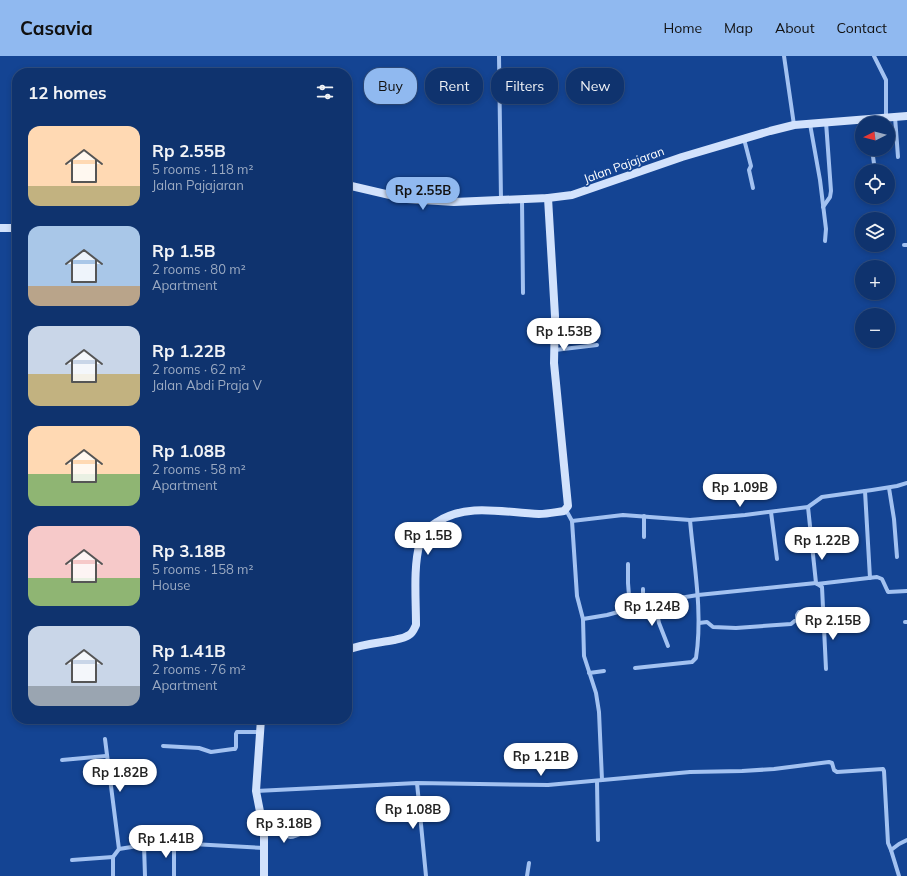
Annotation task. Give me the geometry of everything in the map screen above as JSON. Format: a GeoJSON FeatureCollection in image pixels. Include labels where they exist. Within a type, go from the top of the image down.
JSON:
{"type":"FeatureCollection","features":[{"type":"Feature","properties":{"kind":"street"},"geometry":{"type":"LineString","coordinates":[[499,56],[501,200]]}},
{"type":"Feature","properties":{"kind":"street"},"geometry":{"type":"LineString","coordinates":[[784,56],[794,125]]}},
{"type":"Feature","properties":{"kind":"street"},"geometry":{"type":"LineString","coordinates":[[874,56],[886,80],[886,116]]}},
{"type":"Feature","properties":{"kind":"street","name":"Jalan Pajajaran"},"geometry":{"type":"LineString","coordinates":[[895,117],[907,116]]}},
{"type":"Feature","properties":{"kind":"street"},"geometry":{"type":"LineString","coordinates":[[895,117],[898,157]]}},
{"type":"Feature","properties":{"kind":"street","name":"Jalan Pajajaran"},"geometry":{"type":"LineString","coordinates":[[352,186],[387,195],[423,201],[454,202],[548,198],[582,193],[682,157],[794,125],[855,121]]}},
{"type":"Feature","properties":{"kind":"street"},"geometry":{"type":"LineString","coordinates":[[823,207],[830,197],[831,191],[826,122]]}},
{"type":"Feature","properties":{"kind":"street"},"geometry":{"type":"LineString","coordinates":[[810,124],[826,229],[825,242]]}},
{"type":"Feature","properties":{"kind":"street"},"geometry":{"type":"LineString","coordinates":[[744,139],[751,166],[749,170],[753,188]]}},
{"type":"Feature","properties":{"kind":"street"},"geometry":{"type":"LineString","coordinates":[[548,198],[554,316],[554,363],[568,506],[566,510],[572,521],[577,596],[583,619],[584,656],[596,692],[599,712],[602,780]]}},
{"type":"Feature","properties":{"kind":"street"},"geometry":{"type":"LineString","coordinates":[[522,200],[523,293]]}},
{"type":"Feature","properties":{"kind":"street"},"geometry":{"type":"LineString","coordinates":[[0,228],[12,228]]}},
{"type":"Feature","properties":{"kind":"street"},"geometry":{"type":"LineString","coordinates":[[554,350],[598,345]]}},
{"type":"Feature","properties":{"kind":"street"},"geometry":{"type":"LineString","coordinates":[[572,521],[623,515],[690,520],[771,512],[808,507],[822,497],[890,488],[907,483]]}},
{"type":"Feature","properties":{"kind":"street"},"geometry":{"type":"LineString","coordinates":[[890,488],[897,557]]}},
{"type":"Feature","properties":{"kind":"street"},"geometry":{"type":"LineString","coordinates":[[865,491],[870,578]]}},
{"type":"Feature","properties":{"kind":"street"},"geometry":{"type":"LineString","coordinates":[[808,507],[816,583]]}},
{"type":"Feature","properties":{"kind":"street"},"geometry":{"type":"LineString","coordinates":[[352,648],[403,638],[409,636],[413,631],[416,625],[416,565],[420,540],[431,526],[437,522],[451,515],[467,511],[494,510],[539,514],[566,510]]}},
{"type":"Feature","properties":{"kind":"street"},"geometry":{"type":"LineString","coordinates":[[771,512],[777,559]]}},
{"type":"Feature","properties":{"kind":"street"},"geometry":{"type":"LineString","coordinates":[[644,516],[644,537]]}},
{"type":"Feature","properties":{"kind":"street"},"geometry":{"type":"LineString","coordinates":[[635,668],[692,662],[696,658],[699,623],[698,595],[690,520]]}},
{"type":"Feature","properties":{"kind":"street"},"geometry":{"type":"LineString","coordinates":[[628,564],[627,579],[630,608]]}},
{"type":"Feature","properties":{"kind":"street"},"geometry":{"type":"LineString","coordinates":[[583,619],[607,615],[643,604],[698,595],[877,577],[882,579],[888,592],[907,591]]}},
{"type":"Feature","properties":{"kind":"street"},"geometry":{"type":"LineString","coordinates":[[816,583],[822,587],[826,669]]}},
{"type":"Feature","properties":{"kind":"street"},"geometry":{"type":"LineString","coordinates":[[643,589],[643,604]]}},
{"type":"Feature","properties":{"kind":"street"},"geometry":{"type":"LineString","coordinates":[[655,602],[659,623],[668,646]]}},
{"type":"Feature","properties":{"kind":"street"},"geometry":{"type":"LineString","coordinates":[[699,623],[707,622],[713,627],[763,627],[791,624],[796,619],[799,612],[823,613]]}},
{"type":"Feature","properties":{"kind":"street"},"geometry":{"type":"LineString","coordinates":[[589,673],[604,672]]}},
{"type":"Feature","properties":{"kind":"street"},"geometry":{"type":"LineString","coordinates":[[260,724],[256,791],[264,832],[264,876]]}},
{"type":"Feature","properties":{"kind":"street"},"geometry":{"type":"LineString","coordinates":[[163,746],[202,749],[211,752],[233,749],[236,747],[237,732],[259,732]]}},
{"type":"Feature","properties":{"kind":"street"},"geometry":{"type":"LineString","coordinates":[[105,739],[119,849]]}},
{"type":"Feature","properties":{"kind":"street"},"geometry":{"type":"LineString","coordinates":[[62,760],[106,756]]}},
{"type":"Feature","properties":{"kind":"street"},"geometry":{"type":"LineString","coordinates":[[256,791],[417,783],[548,785],[690,772],[774,769],[826,762],[832,763],[834,770],[837,772],[883,769],[888,843],[899,876]]}},
{"type":"Feature","properties":{"kind":"street"},"geometry":{"type":"LineString","coordinates":[[597,781],[598,840]]}},
{"type":"Feature","properties":{"kind":"street"},"geometry":{"type":"LineString","coordinates":[[417,783],[426,876]]}},
{"type":"Feature","properties":{"kind":"street"},"geometry":{"type":"LineString","coordinates":[[264,832],[281,832],[285,836],[290,837],[303,833]]}},
{"type":"Feature","properties":{"kind":"street"},"geometry":{"type":"LineString","coordinates":[[890,850],[907,840]]}},
{"type":"Feature","properties":{"kind":"street"},"geometry":{"type":"LineString","coordinates":[[113,876],[113,857],[119,849],[144,845],[174,843],[264,848]]}},
{"type":"Feature","properties":{"kind":"street"},"geometry":{"type":"LineString","coordinates":[[174,843],[174,876]]}},
{"type":"Feature","properties":{"kind":"street"},"geometry":{"type":"LineString","coordinates":[[144,845],[145,876]]}},
{"type":"Feature","properties":{"kind":"street"},"geometry":{"type":"LineString","coordinates":[[72,860],[113,857]]}},
{"type":"Feature","properties":{"kind":"street"},"geometry":{"type":"LineString","coordinates":[[527,876],[529,863]]}}]}
